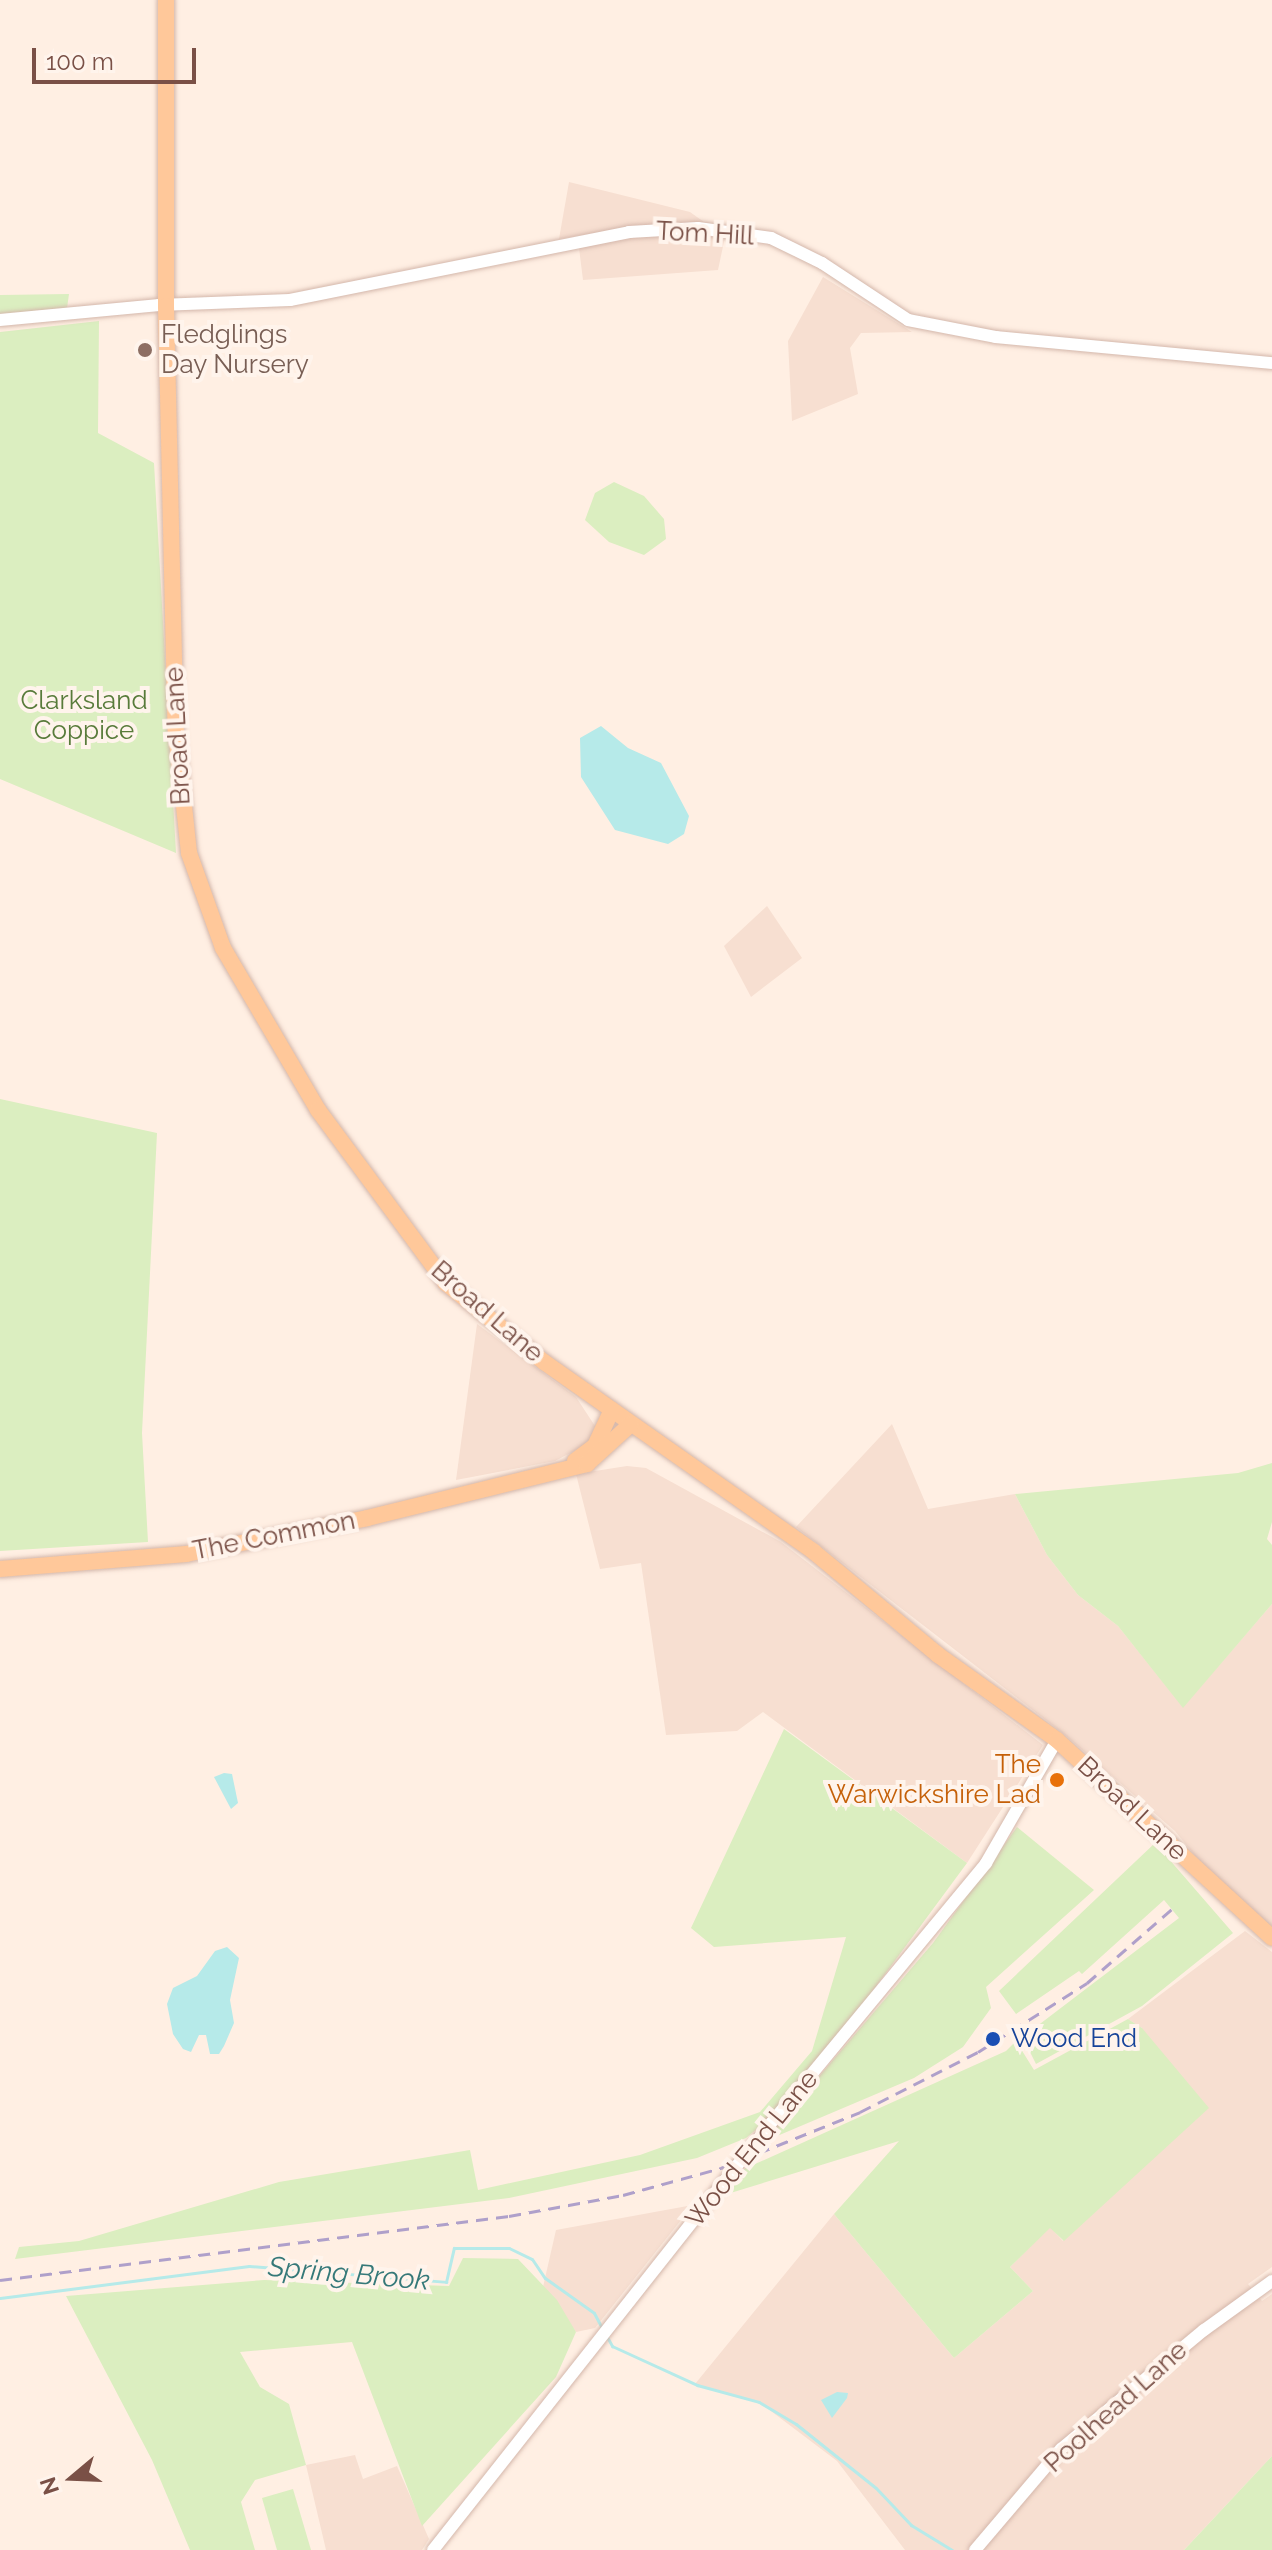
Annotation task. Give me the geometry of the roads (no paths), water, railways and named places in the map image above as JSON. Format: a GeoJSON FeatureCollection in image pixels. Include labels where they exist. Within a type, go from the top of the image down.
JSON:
{"type":"FeatureCollection","features":[{"type":"Feature","properties":{"kind":"main road","name":"Broad Lane"},"geometry":{"type":"LineString","coordinates":[[166,0],[166,306],[181,810],[189,853],[223,948],[318,1110],[428,1262],[471,1305],[631,1424],[814,1552],[938,1655],[1057,1740],[1272,1938]]}},
{"type":"Feature","properties":{"kind":"main road","name":"The Common"},"geometry":{"type":"LineString","coordinates":[[543,1473],[583,1458],[595,1446],[612,1410]]}},
{"type":"Feature","properties":{"kind":"main road","name":"The Common"},"geometry":{"type":"LineString","coordinates":[[0,1569],[171,1555],[269,1540],[598,1459],[631,1424]]}},
{"type":"Feature","properties":{"kind":"street","name":"Tom Hill"},"geometry":{"type":"LineString","coordinates":[[0,320],[166,306],[290,300],[629,232],[698,228],[771,238],[822,263],[908,320],[996,337],[1272,363]]}},
{"type":"Feature","properties":{"kind":"street","name":"Wood End Lane"},"geometry":{"type":"LineString","coordinates":[[433,2550],[772,2122],[986,1863],[1057,1740]]}},
{"type":"Feature","properties":{"kind":"street","name":"Poolhead Lane"},"geometry":{"type":"LineString","coordinates":[[975,2550],[1072,2439],[1204,2330],[1272,2281]]}},
{"type":"Feature","properties":{"kind":"water"},"geometry":{"type":"Polygon","coordinates":[[[601,726],[628,748],[661,763],[689,816],[684,834],[668,844],[615,830],[581,777],[580,738],[601,726]]]}},
{"type":"Feature","properties":{"kind":"water"},"geometry":{"type":"Polygon","coordinates":[[[232,1774],[238,1803],[231,1809],[214,1777],[232,1774]]]}},
{"type":"Feature","properties":{"kind":"water"},"geometry":{"type":"Polygon","coordinates":[[[227,1947],[239,1958],[230,2000],[234,2023],[219,2054],[210,2054],[206,2035],[199,2035],[191,2052],[183,2049],[173,2034],[167,2004],[173,1988],[197,1976],[215,1951],[227,1947]]]}},
{"type":"Feature","properties":{"kind":"water"},"geometry":{"type":"Polygon","coordinates":[[[837,2392],[848,2393],[832,2418],[821,2400],[837,2392]]]}},
{"type":"Feature","properties":{"kind":"waterway","name":"Spring Brook"},"geometry":{"type":"LineString","coordinates":[[0,2298],[249,2266],[446,2282],[454,2248],[509,2248],[532,2259],[545,2278],[594,2313],[602,2328]]}},
{"type":"Feature","properties":{"kind":"waterway","name":"Spring Brook"},"geometry":{"type":"LineString","coordinates":[[606,2335],[612,2346],[697,2385],[759,2402],[796,2424],[876,2488],[911,2525],[952,2550]]}},
{"type":"Feature","properties":{"kind":"railway"},"geometry":{"type":"LineString","coordinates":[[0,2280],[509,2216],[623,2195],[721,2168],[860,2112],[978,2052],[1087,1983],[1173,1908]]}},
{"type":"Feature","properties":{"kind":"place","name":"Fledglings Day Nursery"},"geometry":{"type":"Point","coordinates":[145,350]}},
{"type":"Feature","properties":{"kind":"place","name":"The Warwickshire Lad"},"geometry":{"type":"Point","coordinates":[1057,1780]}},
{"type":"Feature","properties":{"kind":"place","name":"Wood End"},"geometry":{"type":"Point","coordinates":[993,2039]}},
{"type":"Feature","properties":{"kind":"park label","name":"Clarksland Coppice"},"geometry":{"type":"Point","coordinates":[84,716]}}]}
